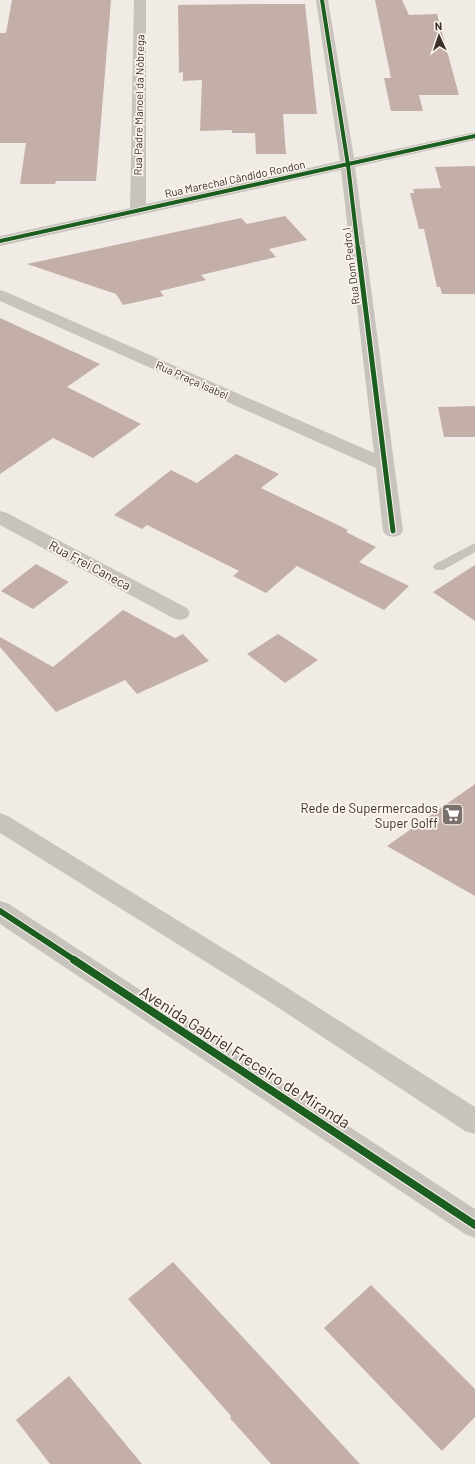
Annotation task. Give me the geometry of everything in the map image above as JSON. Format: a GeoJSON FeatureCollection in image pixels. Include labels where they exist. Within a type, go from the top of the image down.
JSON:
{"type":"FeatureCollection","features":[{"type":"Feature","properties":{"kind":"street","name":"Rua Padre Manoel da Nóbrega"},"geometry":{"type":"LineString","coordinates":[[138,210],[140,0]]}},
{"type":"Feature","properties":{"kind":"street","name":"Rua Dom Pedro I"},"geometry":{"type":"LineString","coordinates":[[322,0],[348,165],[393,531]]}},
{"type":"Feature","properties":{"kind":"street","name":"Rua Marechal Cândido Rondon"},"geometry":{"type":"LineString","coordinates":[[0,241],[475,136]]}},
{"type":"Feature","properties":{"kind":"street","name":"Rua Praça Isabel"},"geometry":{"type":"LineString","coordinates":[[0,295],[385,465]]}},
{"type":"Feature","properties":{"kind":"street","name":"Rua Frei Caneca"},"geometry":{"type":"LineString","coordinates":[[0,517],[180,613]]}},
{"type":"Feature","properties":{"kind":"street"},"geometry":{"type":"LineString","coordinates":[[0,822],[274,992],[475,1122]]}},
{"type":"Feature","properties":{"kind":"street","name":"Avenida Gabriel Freceiro de Miranda"},"geometry":{"type":"LineString","coordinates":[[0,911],[475,1225]]}},
{"type":"Feature","properties":{"kind":"lane"},"geometry":{"type":"LineString","coordinates":[[439,566],[475,547]]}},
{"type":"Feature","properties":{"kind":"building"},"geometry":{"type":"Polygon","coordinates":[[[12,0],[111,0],[96,181],[56,181],[55,184],[20,184],[26,143],[0,143],[0,33],[6,33],[12,0]]]}},
{"type":"Feature","properties":{"kind":"building"},"geometry":{"type":"Polygon","coordinates":[[[375,0],[402,0],[409,15],[437,14],[459,95],[419,95],[423,111],[391,111],[384,78],[391,78],[375,0]]]}},
{"type":"Feature","properties":{"kind":"building"},"geometry":{"type":"Polygon","coordinates":[[[305,4],[317,114],[283,114],[286,154],[256,154],[255,133],[232,133],[232,130],[200,131],[202,80],[183,81],[183,72],[179,73],[178,5],[305,4]]]}},
{"type":"Feature","properties":{"kind":"building"},"geometry":{"type":"Polygon","coordinates":[[[475,166],[475,294],[442,294],[440,287],[437,287],[424,229],[419,229],[410,193],[414,193],[413,189],[441,188],[435,167],[475,166]]]}},
{"type":"Feature","properties":{"kind":"building"},"geometry":{"type":"Polygon","coordinates":[[[285,216],[307,240],[269,249],[276,257],[201,275],[206,280],[160,291],[164,296],[123,305],[116,294],[27,264],[241,218],[247,224],[285,216]]]}},
{"type":"Feature","properties":{"kind":"building"},"geometry":{"type":"Polygon","coordinates":[[[0,318],[100,364],[67,387],[141,424],[93,458],[53,438],[0,474],[0,318]]]}},
{"type":"Feature","properties":{"kind":"building"},"geometry":{"type":"Polygon","coordinates":[[[475,406],[475,437],[444,437],[438,407],[475,406]]]}},
{"type":"Feature","properties":{"kind":"building"},"geometry":{"type":"Polygon","coordinates":[[[236,454],[279,474],[261,488],[348,530],[346,532],[376,547],[359,562],[409,586],[384,610],[297,566],[266,593],[233,576],[239,571],[147,525],[142,529],[114,515],[171,470],[197,483],[236,454]]]}},
{"type":"Feature","properties":{"kind":"building"},"geometry":{"type":"Polygon","coordinates":[[[36,564],[69,582],[33,609],[1,591],[36,564]]]}},
{"type":"Feature","properties":{"kind":"building"},"geometry":{"type":"Polygon","coordinates":[[[475,565],[475,621],[433,592],[475,565]]]}},
{"type":"Feature","properties":{"kind":"building"},"geometry":{"type":"Polygon","coordinates":[[[123,610],[175,638],[183,634],[209,661],[137,694],[125,680],[56,712],[0,647],[0,637],[53,667],[123,610]]]}},
{"type":"Feature","properties":{"kind":"building"},"geometry":{"type":"Polygon","coordinates":[[[278,634],[318,660],[285,683],[247,654],[278,634]]]}},
{"type":"Feature","properties":{"kind":"building","name":"Rede de Supermercados Super Golff"},"geometry":{"type":"Polygon","coordinates":[[[475,784],[475,896],[387,846],[475,784]]]}},
{"type":"Feature","properties":{"kind":"building"},"geometry":{"type":"Polygon","coordinates":[[[173,1262],[360,1464],[271,1464],[230,1418],[231,1416],[128,1299],[173,1262]]]}},
{"type":"Feature","properties":{"kind":"building"},"geometry":{"type":"Polygon","coordinates":[[[371,1285],[475,1389],[475,1417],[442,1451],[324,1328],[371,1285]]]}},
{"type":"Feature","properties":{"kind":"building"},"geometry":{"type":"Polygon","coordinates":[[[69,1376],[142,1464],[50,1464],[16,1420],[69,1376]]]}},
{"type":"Feature","properties":{"kind":"cycle path"},"geometry":{"type":"LineString","coordinates":[[322,0],[348,165],[393,531]]}},
{"type":"Feature","properties":{"kind":"cycle path"},"geometry":{"type":"LineString","coordinates":[[0,241],[475,136]]}},
{"type":"Feature","properties":{"kind":"cycle path"},"geometry":{"type":"LineString","coordinates":[[0,911],[475,1225]]}},
{"type":"Feature","properties":{"kind":"place","name":"Rede de Supermercados Super Golff"},"geometry":{"type":"Point","coordinates":[453,815]}}]}
